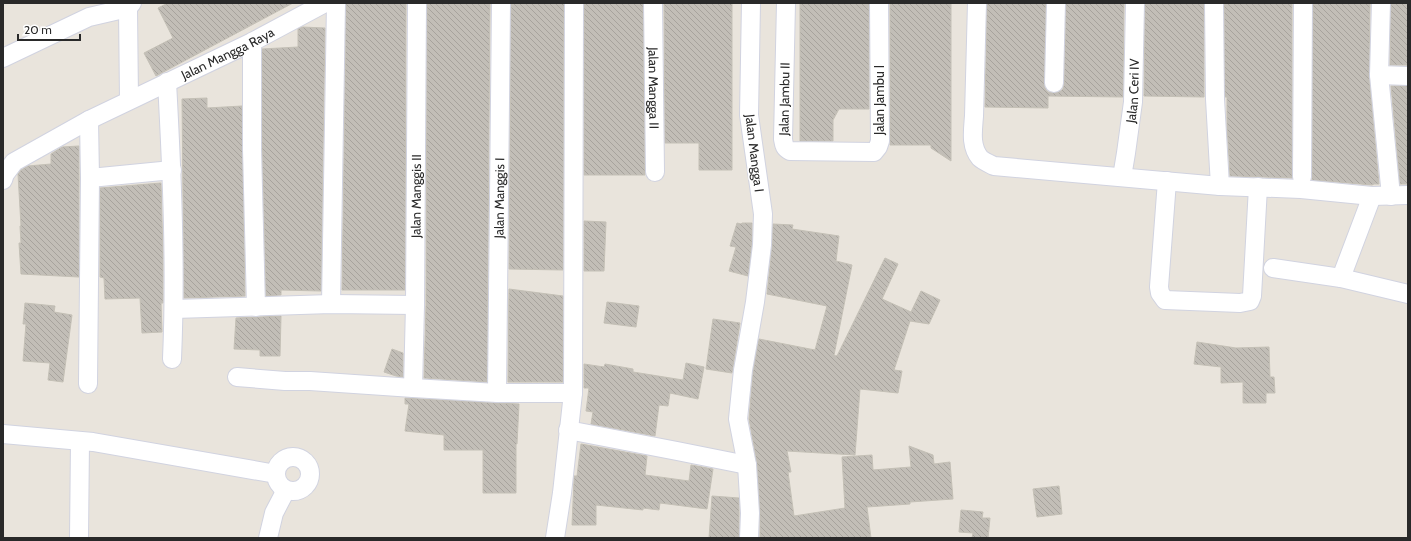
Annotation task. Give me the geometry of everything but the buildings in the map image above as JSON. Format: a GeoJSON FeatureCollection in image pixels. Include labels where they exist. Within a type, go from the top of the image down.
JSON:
{"type":"FeatureCollection","features":[{"type":"Feature","properties":{"kind":"street","name":"Jalan Mangga Raya"},"geometry":{"type":"LineString","coordinates":[[3,180],[5,174],[14,162],[89,120],[252,42],[325,3]]}},
{"type":"Feature","properties":{"kind":"street"},"geometry":{"type":"LineString","coordinates":[[330,304],[336,3]]}},
{"type":"Feature","properties":{"kind":"street","name":"Jalan Manggis II"},"geometry":{"type":"LineString","coordinates":[[413,388],[416,305],[417,3]]}},
{"type":"Feature","properties":{"kind":"street","name":"Jalan Manggis I"},"geometry":{"type":"LineString","coordinates":[[497,393],[501,3]]}},
{"type":"Feature","properties":{"kind":"street"},"geometry":{"type":"LineString","coordinates":[[555,538],[562,493],[573,392],[574,3]]}},
{"type":"Feature","properties":{"kind":"street","name":"Jalan Mangga II"},"geometry":{"type":"LineString","coordinates":[[653,3],[655,172]]}},
{"type":"Feature","properties":{"kind":"street","name":"Jalan Mangga I"},"geometry":{"type":"LineString","coordinates":[[749,538],[750,513],[747,465],[738,419],[742,370],[755,302],[762,245],[763,214],[749,115],[751,3]]}},
{"type":"Feature","properties":{"kind":"street","name":"Jalan Jambu II"},"geometry":{"type":"LineString","coordinates":[[786,3],[784,146],[790,151],[832,152]]}},
{"type":"Feature","properties":{"kind":"street","name":"Jalan Jambu I"},"geometry":{"type":"LineString","coordinates":[[832,152],[874,152],[880,141],[879,3]]}},
{"type":"Feature","properties":{"kind":"street"},"geometry":{"type":"LineString","coordinates":[[977,3],[974,116],[972,135],[974,146],[980,159],[994,166],[1220,186],[1301,189],[1372,196],[1399,195],[1379,75],[1381,3]]}},
{"type":"Feature","properties":{"kind":"street"},"geometry":{"type":"LineString","coordinates":[[1054,83],[1056,3]]}},
{"type":"Feature","properties":{"kind":"street","name":"Jalan Ceri IV"},"geometry":{"type":"LineString","coordinates":[[1122,177],[1133,102],[1135,3]]}},
{"type":"Feature","properties":{"kind":"street"},"geometry":{"type":"LineString","coordinates":[[1214,3],[1215,99],[1220,186]]}},
{"type":"Feature","properties":{"kind":"street"},"geometry":{"type":"LineString","coordinates":[[1302,177],[1304,3]]}},
{"type":"Feature","properties":{"kind":"street"},"geometry":{"type":"LineString","coordinates":[[3,58],[89,17],[130,6],[129,100]]}},
{"type":"Feature","properties":{"kind":"street"},"geometry":{"type":"LineString","coordinates":[[252,42],[252,149],[256,307]]}},
{"type":"Feature","properties":{"kind":"street"},"geometry":{"type":"LineString","coordinates":[[1379,75],[1408,76]]}},
{"type":"Feature","properties":{"kind":"street"},"geometry":{"type":"LineString","coordinates":[[167,82],[172,170],[174,309],[172,359]]}},
{"type":"Feature","properties":{"kind":"street"},"geometry":{"type":"LineString","coordinates":[[88,384],[90,178],[89,120]]}},
{"type":"Feature","properties":{"kind":"street"},"geometry":{"type":"LineString","coordinates":[[90,178],[172,170]]}},
{"type":"Feature","properties":{"kind":"street"},"geometry":{"type":"LineString","coordinates":[[1167,181],[1159,287],[1160,293],[1165,300],[1240,303],[1250,301],[1252,296],[1258,187]]}},
{"type":"Feature","properties":{"kind":"street"},"geometry":{"type":"LineString","coordinates":[[1341,278],[1372,196]]}},
{"type":"Feature","properties":{"kind":"street"},"geometry":{"type":"LineString","coordinates":[[1273,268],[1341,278],[1408,294]]}},
{"type":"Feature","properties":{"kind":"street"},"geometry":{"type":"LineString","coordinates":[[174,309],[330,304],[416,305]]}},
{"type":"Feature","properties":{"kind":"street"},"geometry":{"type":"LineString","coordinates":[[237,377],[497,393],[573,392]]}},
{"type":"Feature","properties":{"kind":"street"},"geometry":{"type":"LineString","coordinates":[[568,430],[747,465]]}},
{"type":"Feature","properties":{"kind":"street"},"geometry":{"type":"LineString","coordinates":[[3,434],[80,440],[276,474]]}},
{"type":"Feature","properties":{"kind":"street"},"geometry":{"type":"LineString","coordinates":[[79,538],[80,440]]}},
{"type":"Feature","properties":{"kind":"street"},"geometry":{"type":"LineString","coordinates":[[294,457],[305,462],[309,468],[310,475],[305,487],[293,491],[286,490],[281,486],[277,480],[276,474],[278,467],[282,462],[287,458],[294,457]]}},
{"type":"Feature","properties":{"kind":"street"},"geometry":{"type":"LineString","coordinates":[[268,538],[274,513],[286,490]]}}]}
